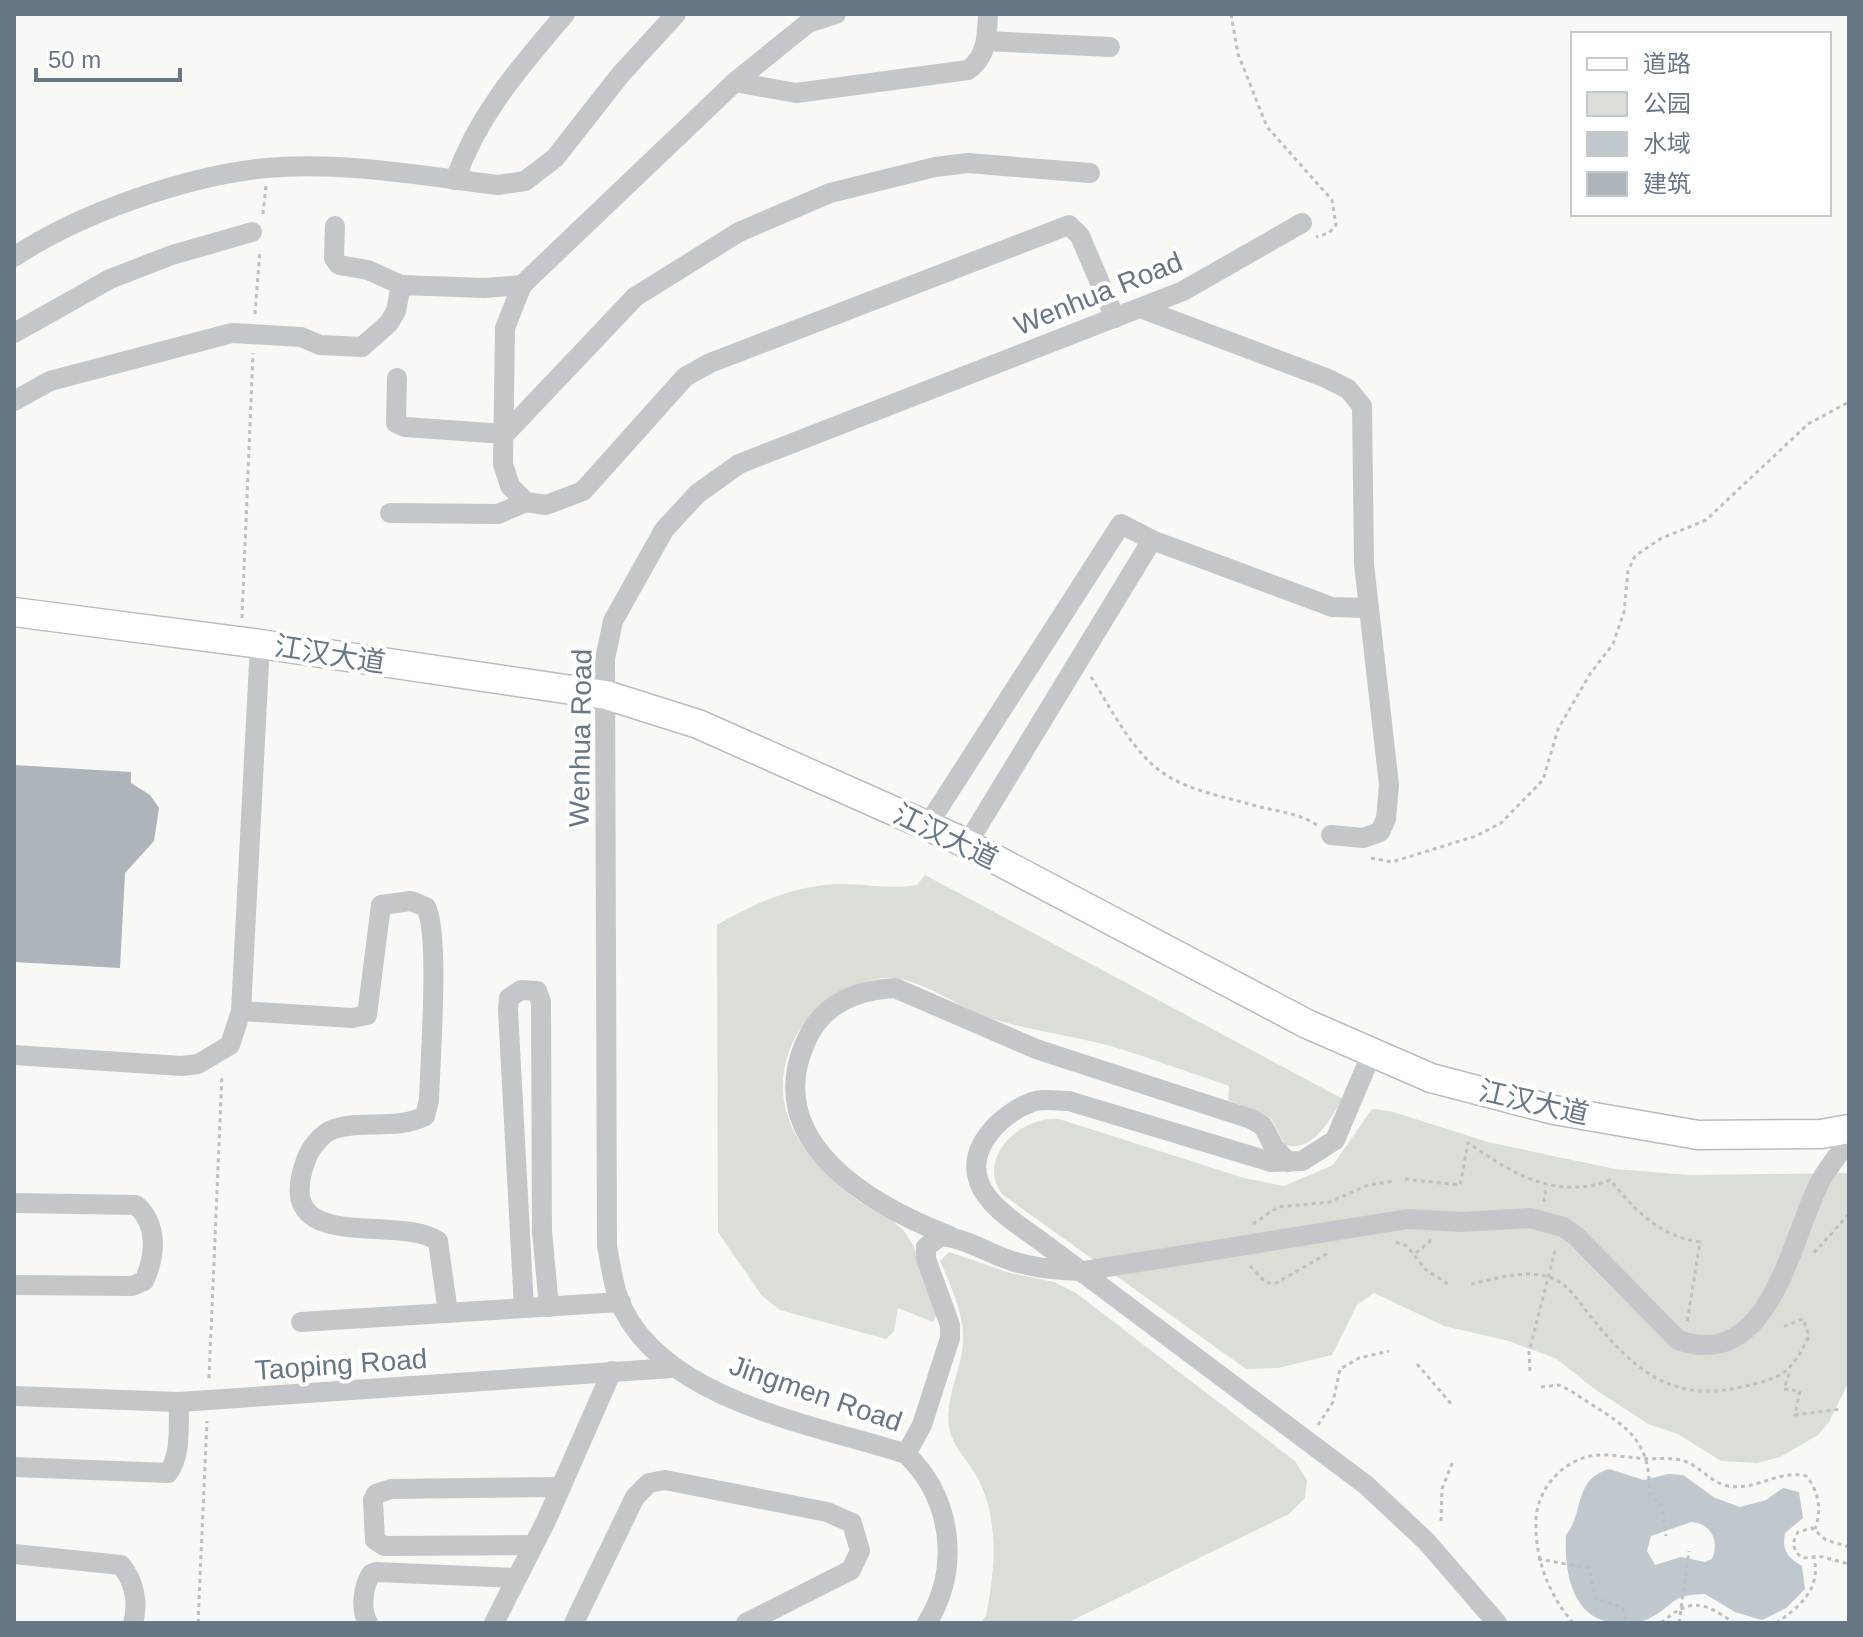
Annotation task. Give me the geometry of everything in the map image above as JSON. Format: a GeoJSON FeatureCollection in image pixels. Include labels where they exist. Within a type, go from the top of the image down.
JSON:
{"type":"FeatureCollection","features":[{"type":"Feature","properties":{"kind":"main road","name":"江汉大道"},"geometry":{"type":"LineString","coordinates":[[14,612],[606,695],[698,724],[967,844],[1371,1055],[1431,1078],[1554,1110],[1698,1135],[1821,1134],[1849,1129]]}},
{"type":"Feature","properties":{"kind":"street"},"geometry":{"type":"LineString","coordinates":[[455,180],[464,154],[495,98],[565,14]]}},
{"type":"Feature","properties":{"kind":"street"},"geometry":{"type":"LineString","coordinates":[[14,257],[79,220],[227,174],[267,168],[325,168],[498,185],[525,181],[545,166],[676,14]]}},
{"type":"Feature","properties":{"kind":"street"},"geometry":{"type":"LineString","coordinates":[[526,502],[510,486],[503,464],[505,328],[522,285],[735,82],[808,23],[836,14]]}},
{"type":"Feature","properties":{"kind":"street"},"geometry":{"type":"LineString","coordinates":[[735,82],[796,93],[968,70],[979,62],[986,41],[988,14]]}},
{"type":"Feature","properties":{"kind":"street"},"geometry":{"type":"LineString","coordinates":[[986,41],[1110,47]]}},
{"type":"Feature","properties":{"kind":"street"},"geometry":{"type":"LineString","coordinates":[[505,434],[635,297],[739,232],[830,193],[935,167],[968,163],[1090,173]]}},
{"type":"Feature","properties":{"kind":"street","name":"Wenhua Road"},"geometry":{"type":"LineString","coordinates":[[672,1368],[641,1338],[621,1302],[607,1246],[605,659],[613,621],[664,530],[697,494],[739,464],[1183,291],[1302,223]]}},
{"type":"Feature","properties":{"kind":"street"},"geometry":{"type":"LineString","coordinates":[[390,513],[498,514],[526,502],[546,505],[583,491],[685,377],[710,363],[1069,225],[1080,236],[1115,318]]}},
{"type":"Feature","properties":{"kind":"street"},"geometry":{"type":"LineString","coordinates":[[335,226],[334,258],[339,265],[368,270],[401,285],[484,288],[522,285]]}},
{"type":"Feature","properties":{"kind":"street"},"geometry":{"type":"LineString","coordinates":[[14,333],[110,279],[172,255],[258,234]]}},
{"type":"Feature","properties":{"kind":"street"},"geometry":{"type":"LineString","coordinates":[[14,401],[50,381],[232,333],[301,337],[320,345],[349,349],[362,347],[389,323],[396,311],[401,285]]}},
{"type":"Feature","properties":{"kind":"street"},"geometry":{"type":"LineString","coordinates":[[1140,308],[1326,378],[1348,389],[1362,406],[1364,564],[1389,785],[1386,819],[1380,832],[1363,838],[1331,835]]}},
{"type":"Feature","properties":{"kind":"street"},"geometry":{"type":"LineString","coordinates":[[397,378],[396,423],[405,427],[505,434]]}},
{"type":"Feature","properties":{"kind":"street"},"geometry":{"type":"LineString","coordinates":[[927,826],[1121,524],[1152,540],[1332,607],[1368,608]]}},
{"type":"Feature","properties":{"kind":"street"},"geometry":{"type":"LineString","coordinates":[[967,844],[1152,540]]}},
{"type":"Feature","properties":{"kind":"street"},"geometry":{"type":"LineString","coordinates":[[14,1055],[182,1066],[198,1064],[223,1050],[235,1037],[241,1011],[250,643]]}},
{"type":"Feature","properties":{"kind":"street"},"geometry":{"type":"LineString","coordinates":[[241,1011],[352,1018],[367,1015],[381,905],[411,901],[426,907],[431,918],[432,959],[429,1100],[425,1116],[395,1126],[334,1129],[313,1147],[305,1161],[300,1191],[303,1205],[319,1221],[420,1233],[438,1241],[448,1313]]}},
{"type":"Feature","properties":{"kind":"street"},"geometry":{"type":"LineString","coordinates":[[1288,1162],[1274,1147],[1263,1126],[1228,1109],[1036,1049],[895,988],[851,996],[831,1007],[812,1027],[800,1054],[794,1095],[801,1124],[812,1142],[856,1188],[891,1210],[1004,1259],[1045,1270],[1083,1271],[1376,1222],[1530,1218],[1563,1227],[1576,1236],[1684,1342],[1697,1346],[1718,1344],[1738,1334],[1775,1294],[1786,1275],[1821,1181],[1849,1140]]}},
{"type":"Feature","properties":{"kind":"street"},"geometry":{"type":"LineString","coordinates":[[524,1308],[508,1010],[509,998],[521,990],[537,991],[541,1002],[541,1196],[549,1307]]}},
{"type":"Feature","properties":{"kind":"street"},"geometry":{"type":"LineString","coordinates":[[1371,1055],[1335,1140],[1302,1161],[1271,1162],[1069,1101],[1034,1101],[995,1124],[989,1132],[978,1160],[978,1181],[994,1204],[1366,1485],[1426,1541],[1497,1623]]}},
{"type":"Feature","properties":{"kind":"street"},"geometry":{"type":"LineString","coordinates":[[14,1203],[136,1205],[149,1216],[153,1235],[149,1270],[144,1281],[132,1286],[14,1285]]}},
{"type":"Feature","properties":{"kind":"street"},"geometry":{"type":"LineString","coordinates":[[906,1454],[927,1411],[950,1338],[950,1325],[926,1259],[926,1247],[941,1236],[954,1237]]}},
{"type":"Feature","properties":{"kind":"street"},"geometry":{"type":"LineString","coordinates":[[301,1322],[621,1302]]}},
{"type":"Feature","properties":{"kind":"street","name":"Jingmen Road"},"geometry":{"type":"LineString","coordinates":[[672,1368],[728,1396],[906,1454],[923,1472],[945,1516],[945,1582],[927,1623]]}},
{"type":"Feature","properties":{"kind":"street","name":"Taoping Road"},"geometry":{"type":"LineString","coordinates":[[14,1396],[179,1402],[672,1368]]}},
{"type":"Feature","properties":{"kind":"street"},"geometry":{"type":"LineString","coordinates":[[494,1623],[561,1487],[612,1371]]}},
{"type":"Feature","properties":{"kind":"street"},"geometry":{"type":"LineString","coordinates":[[14,1467],[168,1473],[174,1465],[177,1446],[179,1402]]}},
{"type":"Feature","properties":{"kind":"street"},"geometry":{"type":"LineString","coordinates":[[574,1623],[635,1497],[649,1483],[665,1480],[827,1512],[852,1523],[860,1551],[851,1570],[746,1623]]}},
{"type":"Feature","properties":{"kind":"street"},"geometry":{"type":"LineString","coordinates":[[533,1545],[384,1546],[375,1540],[373,1500],[376,1494],[391,1489],[561,1487]]}},
{"type":"Feature","properties":{"kind":"street"},"geometry":{"type":"LineString","coordinates":[[14,1554],[121,1565],[131,1576],[133,1623]]}},
{"type":"Feature","properties":{"kind":"street"},"geometry":{"type":"LineString","coordinates":[[368,1623],[364,1590],[367,1581],[376,1572],[516,1578]]}},
{"type":"Feature","properties":{"kind":"path"},"geometry":{"type":"LineString","coordinates":[[1231,14],[1238,54],[1267,127],[1332,200],[1336,225],[1329,233],[1316,237],[1302,223]]}},
{"type":"Feature","properties":{"kind":"path"},"geometry":{"type":"LineString","coordinates":[[250,643],[254,332],[258,234],[267,168]]}},
{"type":"Feature","properties":{"kind":"path"},"geometry":{"type":"LineString","coordinates":[[1080,659],[1147,760],[1166,776],[1193,788],[1272,811],[1300,814],[1359,855],[1392,862],[1476,836],[1501,823],[1543,780],[1558,729],[1590,674],[1613,644],[1624,612],[1628,571],[1635,556],[1660,539],[1706,520],[1808,424],[1849,402]]}},
{"type":"Feature","properties":{"kind":"path"},"geometry":{"type":"LineString","coordinates":[[209,1378],[223,1050]]}},
{"type":"Feature","properties":{"kind":"path"},"geometry":{"type":"LineString","coordinates":[[1405,1179],[1460,1185],[1468,1143],[1530,1182],[1574,1187],[1610,1180],[1651,1223],[1680,1239],[1700,1242],[1684,1342]]}},
{"type":"Feature","properties":{"kind":"path"},"geometry":{"type":"LineString","coordinates":[[1250,1227],[1263,1214],[1278,1207],[1330,1202],[1368,1185],[1395,1181]]}},
{"type":"Feature","properties":{"kind":"path"},"geometry":{"type":"LineString","coordinates":[[1543,1210],[1546,1186]]}},
{"type":"Feature","properties":{"kind":"path"},"geometry":{"type":"LineString","coordinates":[[1786,1275],[1814,1253],[1849,1214]]}},
{"type":"Feature","properties":{"kind":"path"},"geometry":{"type":"LineString","coordinates":[[1530,1371],[1529,1352],[1559,1237]]}},
{"type":"Feature","properties":{"kind":"path"},"geometry":{"type":"LineString","coordinates":[[1389,1243],[1407,1246],[1425,1269],[1451,1286]]}},
{"type":"Feature","properties":{"kind":"path"},"geometry":{"type":"LineString","coordinates":[[1247,1260],[1266,1283],[1276,1283],[1339,1248]]}},
{"type":"Feature","properties":{"kind":"path"},"geometry":{"type":"LineString","coordinates":[[1318,1425],[1333,1402],[1340,1369],[1359,1358],[1389,1351]]}},
{"type":"Feature","properties":{"kind":"path"},"geometry":{"type":"LineString","coordinates":[[1417,1364],[1453,1406]]}},
{"type":"Feature","properties":{"kind":"path"},"geometry":{"type":"LineString","coordinates":[[1789,1372],[1784,1389],[1800,1391],[1795,1415],[1841,1409]]}},
{"type":"Feature","properties":{"kind":"path"},"geometry":{"type":"LineString","coordinates":[[1541,1387],[1559,1385],[1571,1391],[1641,1442],[1647,1458],[1649,1493],[1662,1506],[1666,1536]]}},
{"type":"Feature","properties":{"kind":"path"},"geometry":{"type":"LineString","coordinates":[[198,1623],[207,1421]]}},
{"type":"Feature","properties":{"kind":"path"},"geometry":{"type":"LineString","coordinates":[[1573,1623],[1561,1609],[1538,1559],[1536,1507],[1545,1486],[1557,1475],[1590,1456],[1683,1460],[1726,1486],[1752,1485],[1786,1475],[1806,1476],[1813,1483],[1821,1510],[1815,1529]]}},
{"type":"Feature","properties":{"kind":"path"},"geometry":{"type":"LineString","coordinates":[[1441,1521],[1442,1489],[1453,1461]]}},
{"type":"Feature","properties":{"kind":"path"},"geometry":{"type":"LineString","coordinates":[[1849,1547],[1826,1540],[1815,1529],[1802,1529],[1793,1541],[1799,1556],[1819,1556],[1849,1564]]}},
{"type":"Feature","properties":{"kind":"path"},"geometry":{"type":"LineString","coordinates":[[1679,1623],[1689,1551]]}},
{"type":"Feature","properties":{"kind":"path"},"geometry":{"type":"LineString","coordinates":[[1776,1623],[1805,1599],[1815,1584],[1818,1575],[1814,1558]]}},
{"type":"Feature","properties":{"kind":"path"},"geometry":{"type":"LineString","coordinates":[[1538,1559],[1589,1568],[1596,1599],[1622,1607],[1627,1623]]}},
{"type":"Feature","properties":{"kind":"path"},"geometry":{"type":"LineString","coordinates":[[1661,1623],[1682,1607],[1699,1605],[1734,1623]]}},
{"type":"Feature","properties":{"kind":"green space"},"geometry":{"type":"Polygon","coordinates":[[[925,875],[1343,1099],[1313,1139],[1295,1146],[1285,1145],[1271,1118],[1228,1100],[1229,1086],[1114,1047],[996,1020],[908,981],[886,978],[860,984],[840,992],[808,1018],[788,1055],[783,1096],[799,1141],[826,1174],[907,1235],[937,1314],[933,1322],[898,1308],[894,1331],[886,1339],[780,1310],[762,1296],[718,1232],[717,925],[759,903],[805,888],[836,884],[917,885],[925,875]]]}},
{"type":"Feature","properties":{"kind":"green space"},"geometry":{"type":"Polygon","coordinates":[[[1372,1109],[1390,1111],[1488,1142],[1615,1169],[1689,1175],[1849,1173],[1849,1381],[1829,1422],[1818,1435],[1780,1457],[1757,1463],[1721,1461],[1678,1434],[1648,1424],[1593,1388],[1557,1359],[1509,1341],[1444,1326],[1374,1293],[1357,1305],[1332,1355],[1278,1368],[1246,1369],[1003,1195],[996,1181],[994,1167],[1006,1142],[1030,1124],[1059,1119],[1244,1178],[1284,1186],[1333,1165],[1372,1109]]]}},
{"type":"Feature","properties":{"kind":"green space"},"geometry":{"type":"Polygon","coordinates":[[[949,1252],[1010,1273],[1054,1282],[1076,1293],[1295,1461],[1307,1480],[1305,1498],[1289,1514],[1067,1623],[980,1623],[986,1616],[994,1545],[984,1493],[953,1441],[949,1423],[948,1412],[962,1355],[963,1333],[956,1301],[940,1261],[949,1252]]]}},
{"type":"Feature","properties":{"kind":"water"},"geometry":{"type":"Polygon","coordinates":[[[1609,1469],[1644,1480],[1668,1474],[1683,1475],[1715,1498],[1740,1507],[1766,1500],[1783,1488],[1799,1492],[1803,1518],[1785,1533],[1784,1544],[1789,1556],[1802,1566],[1805,1589],[1786,1608],[1762,1620],[1735,1612],[1705,1594],[1684,1596],[1639,1622],[1604,1621],[1591,1615],[1575,1594],[1570,1580],[1566,1535],[1585,1488],[1598,1474],[1609,1469]],[[1691,1522],[1651,1536],[1647,1551],[1655,1565],[1681,1557],[1705,1562],[1712,1559],[1715,1546],[1712,1534],[1698,1523],[1691,1522]]]}},
{"type":"Feature","properties":{"kind":"building"},"geometry":{"type":"Polygon","coordinates":[[[14,765],[131,772],[131,783],[150,795],[159,808],[154,841],[125,873],[120,968],[14,962],[14,765]]]}}]}
